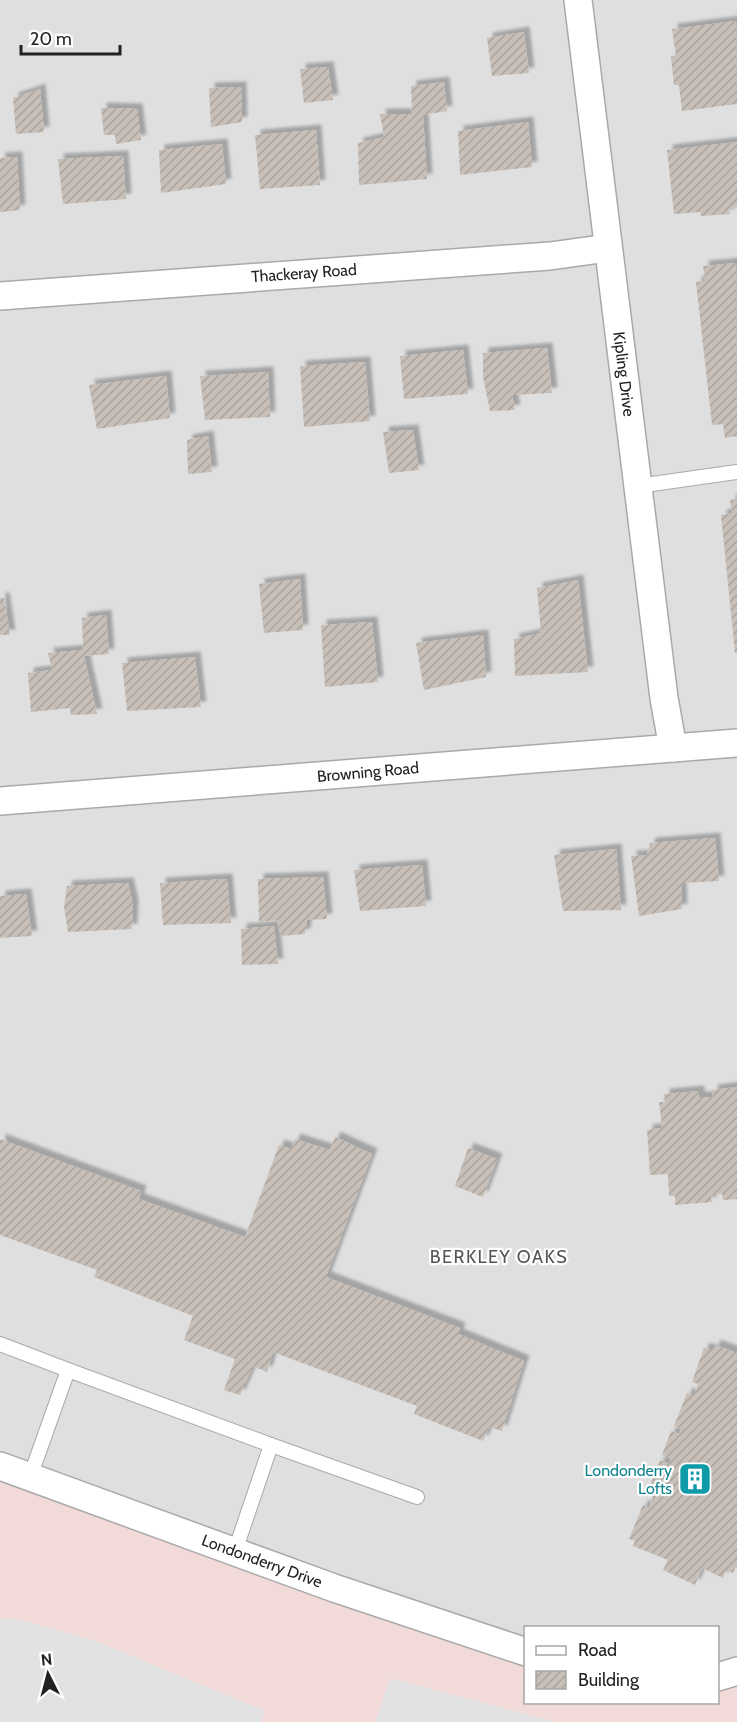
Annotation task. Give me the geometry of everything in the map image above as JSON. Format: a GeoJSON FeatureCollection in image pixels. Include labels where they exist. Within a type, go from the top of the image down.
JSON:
{"type":"FeatureCollection","features":[{"type":"Feature","properties":{"kind":"street","name":"Kipling Drive"},"geometry":{"type":"LineString","coordinates":[[578,0],[664,698],[673,748]]}},
{"type":"Feature","properties":{"kind":"street","name":"Thackeray Road"},"geometry":{"type":"LineString","coordinates":[[0,296],[550,256],[608,248]]}},
{"type":"Feature","properties":{"kind":"street","name":"Browning Road"},"geometry":{"type":"LineString","coordinates":[[0,801],[737,743]]}},
{"type":"Feature","properties":{"kind":"street","name":"Londonderry Drive"},"geometry":{"type":"LineString","coordinates":[[0,1466],[345,1591],[524,1652]]}},
{"type":"Feature","properties":{"kind":"street"},"geometry":{"type":"LineString","coordinates":[[719,1676],[737,1671]]}},
{"type":"Feature","properties":{"kind":"lane"},"geometry":{"type":"LineString","coordinates":[[638,486],[737,472]]}},
{"type":"Feature","properties":{"kind":"lane"},"geometry":{"type":"LineString","coordinates":[[0,1344],[417,1497]]}},
{"type":"Feature","properties":{"kind":"lane"},"geometry":{"type":"LineString","coordinates":[[30,1477],[68,1370]]}},
{"type":"Feature","properties":{"kind":"lane"},"geometry":{"type":"LineString","coordinates":[[235,1551],[272,1445]]}},
{"type":"Feature","properties":{"kind":"shaded area"},"geometry":{"type":"Polygon","coordinates":[[[0,0],[737,0],[737,1671],[719,1677],[719,1626],[524,1626],[524,1652],[0,1466],[0,0]]]}},
{"type":"Feature","properties":{"kind":"shaded area"},"geometry":{"type":"Polygon","coordinates":[[[0,1466],[524,1652],[524,1704],[719,1704],[719,1677],[737,1671],[737,1722],[0,1722],[0,1466]]]}},
{"type":"Feature","properties":{"kind":"shaded area"},"geometry":{"type":"Polygon","coordinates":[[[0,1618],[20,1620],[93,1640],[265,1711],[261,1722],[0,1722],[0,1618]]]}},
{"type":"Feature","properties":{"kind":"shaded area"},"geometry":{"type":"Polygon","coordinates":[[[390,1678],[556,1722],[375,1722],[390,1678]]]}},
{"type":"Feature","properties":{"kind":"building"},"geometry":{"type":"Polygon","coordinates":[[[736,21],[737,104],[682,111],[679,85],[674,85],[671,57],[676,55],[672,29],[736,21]]]}},
{"type":"Feature","properties":{"kind":"building"},"geometry":{"type":"Polygon","coordinates":[[[524,32],[529,73],[492,76],[487,38],[524,32]]]}},
{"type":"Feature","properties":{"kind":"building"},"geometry":{"type":"Polygon","coordinates":[[[328,67],[333,100],[304,103],[300,69],[328,67]]]}},
{"type":"Feature","properties":{"kind":"building"},"geometry":{"type":"Polygon","coordinates":[[[444,82],[447,111],[423,115],[427,179],[359,185],[358,143],[384,137],[380,114],[412,114],[411,86],[444,82]]]}},
{"type":"Feature","properties":{"kind":"building"},"geometry":{"type":"Polygon","coordinates":[[[241,87],[242,122],[211,127],[209,88],[241,87]]]}},
{"type":"Feature","properties":{"kind":"building"},"geometry":{"type":"Polygon","coordinates":[[[40,89],[44,132],[16,134],[13,98],[40,89]]]}},
{"type":"Feature","properties":{"kind":"building"},"geometry":{"type":"Polygon","coordinates":[[[101,108],[137,109],[141,140],[116,144],[115,135],[104,135],[101,108]]]}},
{"type":"Feature","properties":{"kind":"building"},"geometry":{"type":"Polygon","coordinates":[[[528,122],[532,167],[460,175],[458,131],[528,122]]]}},
{"type":"Feature","properties":{"kind":"building"},"geometry":{"type":"Polygon","coordinates":[[[316,130],[320,185],[260,189],[255,135],[316,130]]]}},
{"type":"Feature","properties":{"kind":"building"},"geometry":{"type":"Polygon","coordinates":[[[737,142],[737,207],[729,208],[730,214],[701,216],[700,212],[674,214],[667,150],[737,142]]]}},
{"type":"Feature","properties":{"kind":"building"},"geometry":{"type":"Polygon","coordinates":[[[222,144],[226,184],[161,193],[159,150],[222,144]]]}},
{"type":"Feature","properties":{"kind":"building"},"geometry":{"type":"Polygon","coordinates":[[[123,156],[126,199],[63,204],[58,159],[123,156]]]}},
{"type":"Feature","properties":{"kind":"building"},"geometry":{"type":"Polygon","coordinates":[[[17,157],[20,210],[0,212],[0,158],[17,157]]]}},
{"type":"Feature","properties":{"kind":"building"},"geometry":{"type":"Polygon","coordinates":[[[736,263],[737,436],[725,438],[723,424],[712,425],[696,282],[705,281],[703,266],[736,263]]]}},
{"type":"Feature","properties":{"kind":"building"},"geometry":{"type":"Polygon","coordinates":[[[547,348],[552,393],[512,395],[515,410],[490,411],[483,377],[483,353],[547,348]]]}},
{"type":"Feature","properties":{"kind":"building"},"geometry":{"type":"Polygon","coordinates":[[[463,350],[468,394],[404,399],[400,356],[463,350]]]}},
{"type":"Feature","properties":{"kind":"building"},"geometry":{"type":"Polygon","coordinates":[[[365,362],[370,421],[304,427],[300,366],[365,362]]]}},
{"type":"Feature","properties":{"kind":"building"},"geometry":{"type":"Polygon","coordinates":[[[268,372],[270,417],[205,420],[200,376],[268,372]]]}},
{"type":"Feature","properties":{"kind":"building"},"geometry":{"type":"Polygon","coordinates":[[[166,376],[170,418],[97,429],[89,385],[166,376]]]}},
{"type":"Feature","properties":{"kind":"building"},"geometry":{"type":"Polygon","coordinates":[[[413,430],[419,470],[389,473],[383,432],[413,430]]]}},
{"type":"Feature","properties":{"kind":"building"},"geometry":{"type":"Polygon","coordinates":[[[208,436],[212,472],[188,474],[187,440],[208,436]]]}},
{"type":"Feature","properties":{"kind":"building"},"geometry":{"type":"Polygon","coordinates":[[[737,499],[737,653],[735,653],[721,515],[732,513],[730,500],[737,499]]]}},
{"type":"Feature","properties":{"kind":"building"},"geometry":{"type":"Polygon","coordinates":[[[300,579],[303,630],[264,633],[259,584],[300,579]]]}},
{"type":"Feature","properties":{"kind":"building"},"geometry":{"type":"Polygon","coordinates":[[[578,580],[588,672],[515,676],[514,639],[541,633],[537,588],[578,580]]]}},
{"type":"Feature","properties":{"kind":"building"},"geometry":{"type":"Polygon","coordinates":[[[0,598],[4,598],[10,635],[0,635],[0,598]]]}},
{"type":"Feature","properties":{"kind":"building"},"geometry":{"type":"Polygon","coordinates":[[[106,615],[109,654],[84,656],[97,714],[71,715],[70,708],[31,712],[28,673],[52,670],[48,653],[83,650],[82,618],[106,615]]]}},
{"type":"Feature","properties":{"kind":"building"},"geometry":{"type":"Polygon","coordinates":[[[372,622],[378,682],[325,687],[321,625],[372,622]]]}},
{"type":"Feature","properties":{"kind":"building"},"geometry":{"type":"Polygon","coordinates":[[[483,635],[486,677],[424,690],[416,643],[483,635]]]}},
{"type":"Feature","properties":{"kind":"building"},"geometry":{"type":"Polygon","coordinates":[[[195,657],[201,707],[127,711],[122,663],[195,657]]]}},
{"type":"Feature","properties":{"kind":"building"},"geometry":{"type":"Polygon","coordinates":[[[715,838],[719,881],[681,883],[682,909],[639,916],[631,856],[647,855],[650,843],[715,838]]]}},
{"type":"Feature","properties":{"kind":"building"},"geometry":{"type":"Polygon","coordinates":[[[616,849],[621,910],[563,911],[554,855],[616,849]]]}},
{"type":"Feature","properties":{"kind":"building"},"geometry":{"type":"Polygon","coordinates":[[[422,865],[426,906],[360,911],[354,870],[422,865]]]}},
{"type":"Feature","properties":{"kind":"building"},"geometry":{"type":"Polygon","coordinates":[[[323,877],[327,919],[307,920],[305,934],[281,936],[277,920],[259,922],[258,879],[323,877]]]}},
{"type":"Feature","properties":{"kind":"building"},"geometry":{"type":"Polygon","coordinates":[[[227,879],[231,923],[163,925],[160,883],[227,879]]]}},
{"type":"Feature","properties":{"kind":"building"},"geometry":{"type":"Polygon","coordinates":[[[128,883],[133,905],[132,929],[68,932],[64,907],[67,886],[128,883]]]}},
{"type":"Feature","properties":{"kind":"building"},"geometry":{"type":"Polygon","coordinates":[[[26,894],[32,936],[0,938],[0,896],[26,894]]]}},
{"type":"Feature","properties":{"kind":"building"},"geometry":{"type":"Polygon","coordinates":[[[274,926],[278,964],[242,965],[241,929],[274,926]]]}},
{"type":"Feature","properties":{"kind":"building"},"geometry":{"type":"Polygon","coordinates":[[[737,1087],[737,1199],[723,1200],[722,1194],[711,1195],[712,1202],[675,1205],[675,1196],[669,1196],[668,1174],[650,1175],[647,1130],[662,1128],[659,1102],[665,1102],[664,1094],[699,1091],[699,1097],[713,1097],[712,1090],[737,1087]]]}},
{"type":"Feature","properties":{"kind":"building"},"geometry":{"type":"Polygon","coordinates":[[[335,1137],[372,1154],[326,1277],[460,1328],[458,1334],[524,1361],[502,1431],[489,1427],[483,1441],[414,1414],[417,1406],[273,1352],[267,1372],[253,1366],[240,1395],[224,1390],[235,1359],[184,1340],[193,1316],[94,1277],[97,1270],[0,1235],[0,1139],[141,1191],[139,1199],[245,1237],[279,1145],[291,1149],[295,1139],[330,1150],[335,1137]]]}},
{"type":"Feature","properties":{"kind":"building"},"geometry":{"type":"Polygon","coordinates":[[[468,1148],[497,1159],[483,1197],[455,1186],[468,1148]]]}},
{"type":"Feature","properties":{"kind":"building","name":"Londonderry Lofts"},"geometry":{"type":"Polygon","coordinates":[[[715,1345],[737,1353],[737,1564],[733,1573],[726,1570],[723,1578],[702,1568],[695,1585],[663,1570],[668,1560],[633,1546],[635,1541],[629,1539],[643,1505],[649,1508],[653,1496],[647,1494],[660,1460],[669,1464],[671,1458],[662,1455],[671,1431],[679,1434],[681,1429],[674,1426],[687,1393],[694,1396],[698,1384],[692,1382],[704,1348],[713,1351],[715,1345]]]}},
{"type":"Feature","properties":{"kind":"place","name":"Londonderry Lofts"},"geometry":{"type":"Point","coordinates":[695,1479]}},
{"type":"Feature","properties":{"kind":"district","name":"BERKLEY OAKS"},"geometry":{"type":"Point","coordinates":[499,1257]}}]}
